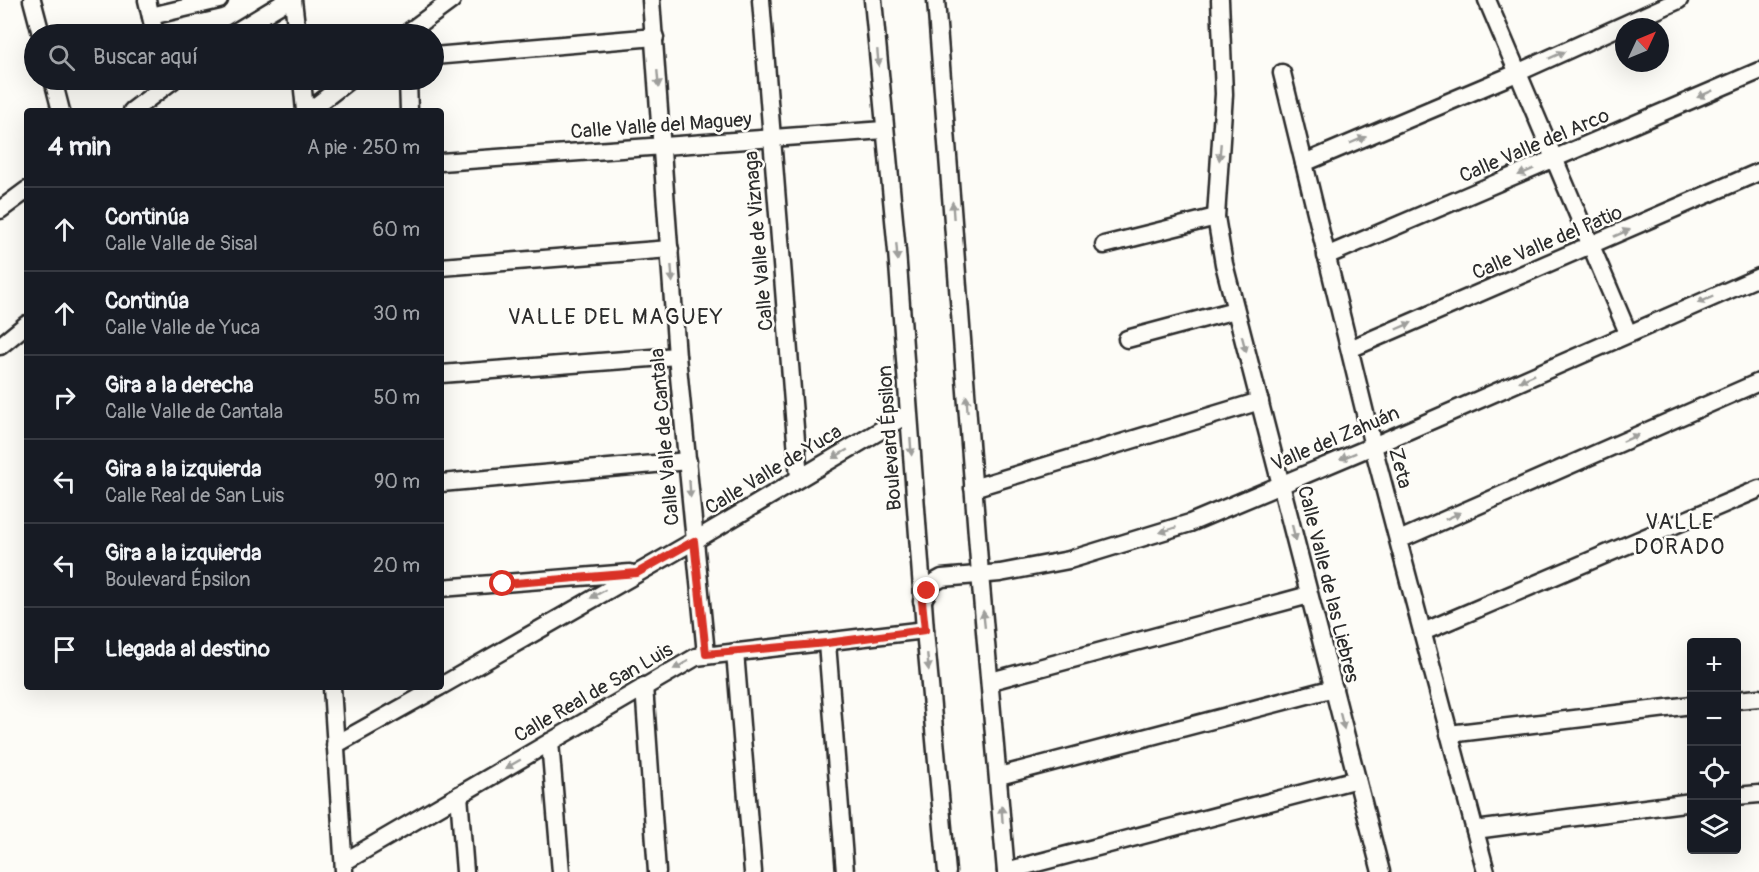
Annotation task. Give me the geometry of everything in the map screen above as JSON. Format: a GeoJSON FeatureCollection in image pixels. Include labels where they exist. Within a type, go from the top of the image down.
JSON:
{"type":"FeatureCollection","features":[{"type":"Feature","properties":{"kind":"street"},"geometry":{"type":"LineString","coordinates":[[32,0],[38,24]]}},
{"type":"Feature","properties":{"kind":"street"},"geometry":{"type":"LineString","coordinates":[[153,24],[149,8],[219,0]]}},
{"type":"Feature","properties":{"kind":"street"},"geometry":{"type":"LineString","coordinates":[[248,24],[288,0]]}},
{"type":"Feature","properties":{"kind":"street"},"geometry":{"type":"LineString","coordinates":[[293,0],[296,24]]}},
{"type":"Feature","properties":{"kind":"street"},"geometry":{"type":"LineString","coordinates":[[420,24],[452,0]]}},
{"type":"Feature","properties":{"kind":"street","name":"Calle Valle de Cantala"},"geometry":{"type":"LineString","coordinates":[[651,0],[677,356],[706,654]]}},
{"type":"Feature","properties":{"kind":"street","name":"Calle Valle de Viznaga"},"geometry":{"type":"LineString","coordinates":[[761,0],[770,139],[799,478]]}},
{"type":"Feature","properties":{"kind":"street","name":"Boulevard Épsilon"},"geometry":{"type":"LineString","coordinates":[[873,0],[922,601],[947,872]]}},
{"type":"Feature","properties":{"kind":"street"},"geometry":{"type":"LineString","coordinates":[[936,0],[973,488],[1006,872],[1357,779]]}},
{"type":"Feature","properties":{"kind":"street","name":"Calle Valle de las Liebres"},"geometry":{"type":"LineString","coordinates":[[1220,0],[1224,94],[1216,217],[1235,310],[1282,483],[1381,872]]}},
{"type":"Feature","properties":{"kind":"street"},"geometry":{"type":"LineString","coordinates":[[1487,0],[1628,333]]}},
{"type":"Feature","properties":{"kind":"street"},"geometry":{"type":"LineString","coordinates":[[1304,163],[1517,73],[1679,0]]}},
{"type":"Feature","properties":{"kind":"street"},"geometry":{"type":"LineString","coordinates":[[444,55],[655,38]]}},
{"type":"Feature","properties":{"kind":"street","name":"Calle Valle del Arco"},"geometry":{"type":"LineString","coordinates":[[1326,256],[1759,71]]}},
{"type":"Feature","properties":{"kind":"street","name":"Zeta"},"geometry":{"type":"LineString","coordinates":[[1282,73],[1373,446],[1486,872]]}},
{"type":"Feature","properties":{"kind":"street"},"geometry":{"type":"LineString","coordinates":[[56,90],[60,108]]}},
{"type":"Feature","properties":{"kind":"street"},"geometry":{"type":"LineString","coordinates":[[136,108],[158,90]]}},
{"type":"Feature","properties":{"kind":"street"},"geometry":{"type":"LineString","coordinates":[[304,90],[307,108]]}},
{"type":"Feature","properties":{"kind":"street"},"geometry":{"type":"LineString","coordinates":[[311,108],[335,90]]}},
{"type":"Feature","properties":{"kind":"street"},"geometry":{"type":"LineString","coordinates":[[408,90],[409,108]]}},
{"type":"Feature","properties":{"kind":"street","name":"Calle Valle del Maguey"},"geometry":{"type":"LineString","coordinates":[[444,162],[884,130]]}},
{"type":"Feature","properties":{"kind":"street","name":"Calle Valle del Patio"},"geometry":{"type":"LineString","coordinates":[[1350,349],[1759,172]]}},
{"type":"Feature","properties":{"kind":"street"},"geometry":{"type":"LineString","coordinates":[[0,210],[24,197]]}},
{"type":"Feature","properties":{"kind":"street"},"geometry":{"type":"LineString","coordinates":[[1104,245],[1216,217]]}},
{"type":"Feature","properties":{"kind":"street"},"geometry":{"type":"LineString","coordinates":[[444,267],[670,249]]}},
{"type":"Feature","properties":{"kind":"street","name":"Valle del Zahuán"},"geometry":{"type":"LineString","coordinates":[[922,601],[933,583],[942,578],[1050,564],[1120,546],[1190,523],[1373,446],[1759,277]]}},
{"type":"Feature","properties":{"kind":"street"},"geometry":{"type":"LineString","coordinates":[[1127,339],[1235,310]]}},
{"type":"Feature","properties":{"kind":"street"},"geometry":{"type":"LineString","coordinates":[[0,346],[24,326]]}},
{"type":"Feature","properties":{"kind":"street"},"geometry":{"type":"LineString","coordinates":[[444,374],[677,356]]}},
{"type":"Feature","properties":{"kind":"street"},"geometry":{"type":"LineString","coordinates":[[1399,540],[1759,382]]}},
{"type":"Feature","properties":{"kind":"street"},"geometry":{"type":"LineString","coordinates":[[973,488],[1260,401]]}},
{"type":"Feature","properties":{"kind":"street","name":"Calle Valle de Yuca"},"geometry":{"type":"LineString","coordinates":[[444,684],[694,541],[908,414]]}},
{"type":"Feature","properties":{"kind":"street"},"geometry":{"type":"LineString","coordinates":[[444,483],[688,461]]}},
{"type":"Feature","properties":{"kind":"street"},"geometry":{"type":"LineString","coordinates":[[1423,632],[1759,489]]}},
{"type":"Feature","properties":{"kind":"street"},"geometry":{"type":"LineString","coordinates":[[444,588],[637,573]]}},
{"type":"Feature","properties":{"kind":"street"},"geometry":{"type":"LineString","coordinates":[[991,681],[1309,596]]}},
{"type":"Feature","properties":{"kind":"street","name":"Calle Real de San Luis"},"geometry":{"type":"LineString","coordinates":[[344,867],[459,795],[696,657],[706,654],[827,643],[925,630]]}},
{"type":"Feature","properties":{"kind":"street"},"geometry":{"type":"LineString","coordinates":[[827,643],[845,872]]}},
{"type":"Feature","properties":{"kind":"street"},"geometry":{"type":"LineString","coordinates":[[735,652],[753,872]]}},
{"type":"Feature","properties":{"kind":"street"},"geometry":{"type":"LineString","coordinates":[[644,686],[657,872]]}},
{"type":"Feature","properties":{"kind":"street"},"geometry":{"type":"LineString","coordinates":[[999,776],[1334,688]]}},
{"type":"Feature","properties":{"kind":"street"},"geometry":{"type":"LineString","coordinates":[[332,690],[344,867]]}},
{"type":"Feature","properties":{"kind":"street","name":"Calle Valle de Yuca"},"geometry":{"type":"LineString","coordinates":[[335,745],[433,690]]}},
{"type":"Feature","properties":{"kind":"street"},"geometry":{"type":"LineString","coordinates":[[1741,700],[1759,698]]}},
{"type":"Feature","properties":{"kind":"street"},"geometry":{"type":"LineString","coordinates":[[1449,734],[1687,706]]}},
{"type":"Feature","properties":{"kind":"street"},"geometry":{"type":"LineString","coordinates":[[550,742],[561,872]]}},
{"type":"Feature","properties":{"kind":"street"},"geometry":{"type":"LineString","coordinates":[[1741,796],[1759,794]]}},
{"type":"Feature","properties":{"kind":"street"},"geometry":{"type":"LineString","coordinates":[[459,795],[465,872]]}},
{"type":"Feature","properties":{"kind":"street"},"geometry":{"type":"LineString","coordinates":[[1474,830],[1687,803]]}},
{"type":"Feature","properties":{"kind":"district","name":"VALLE DEL MAGUEY"},"geometry":{"type":"Point","coordinates":[616,316]}},
{"type":"Feature","properties":{"kind":"district","name":"VALLE DORADO"},"geometry":{"type":"Point","coordinates":[1680,534]}},
{"type":"Feature","properties":{"kind":"route"},"geometry":{"type":"LineString","coordinates":[[503,584],[637,573],[694,541],[706,654],[827,643],[925,630],[922,601],[927,591]]}}]}
